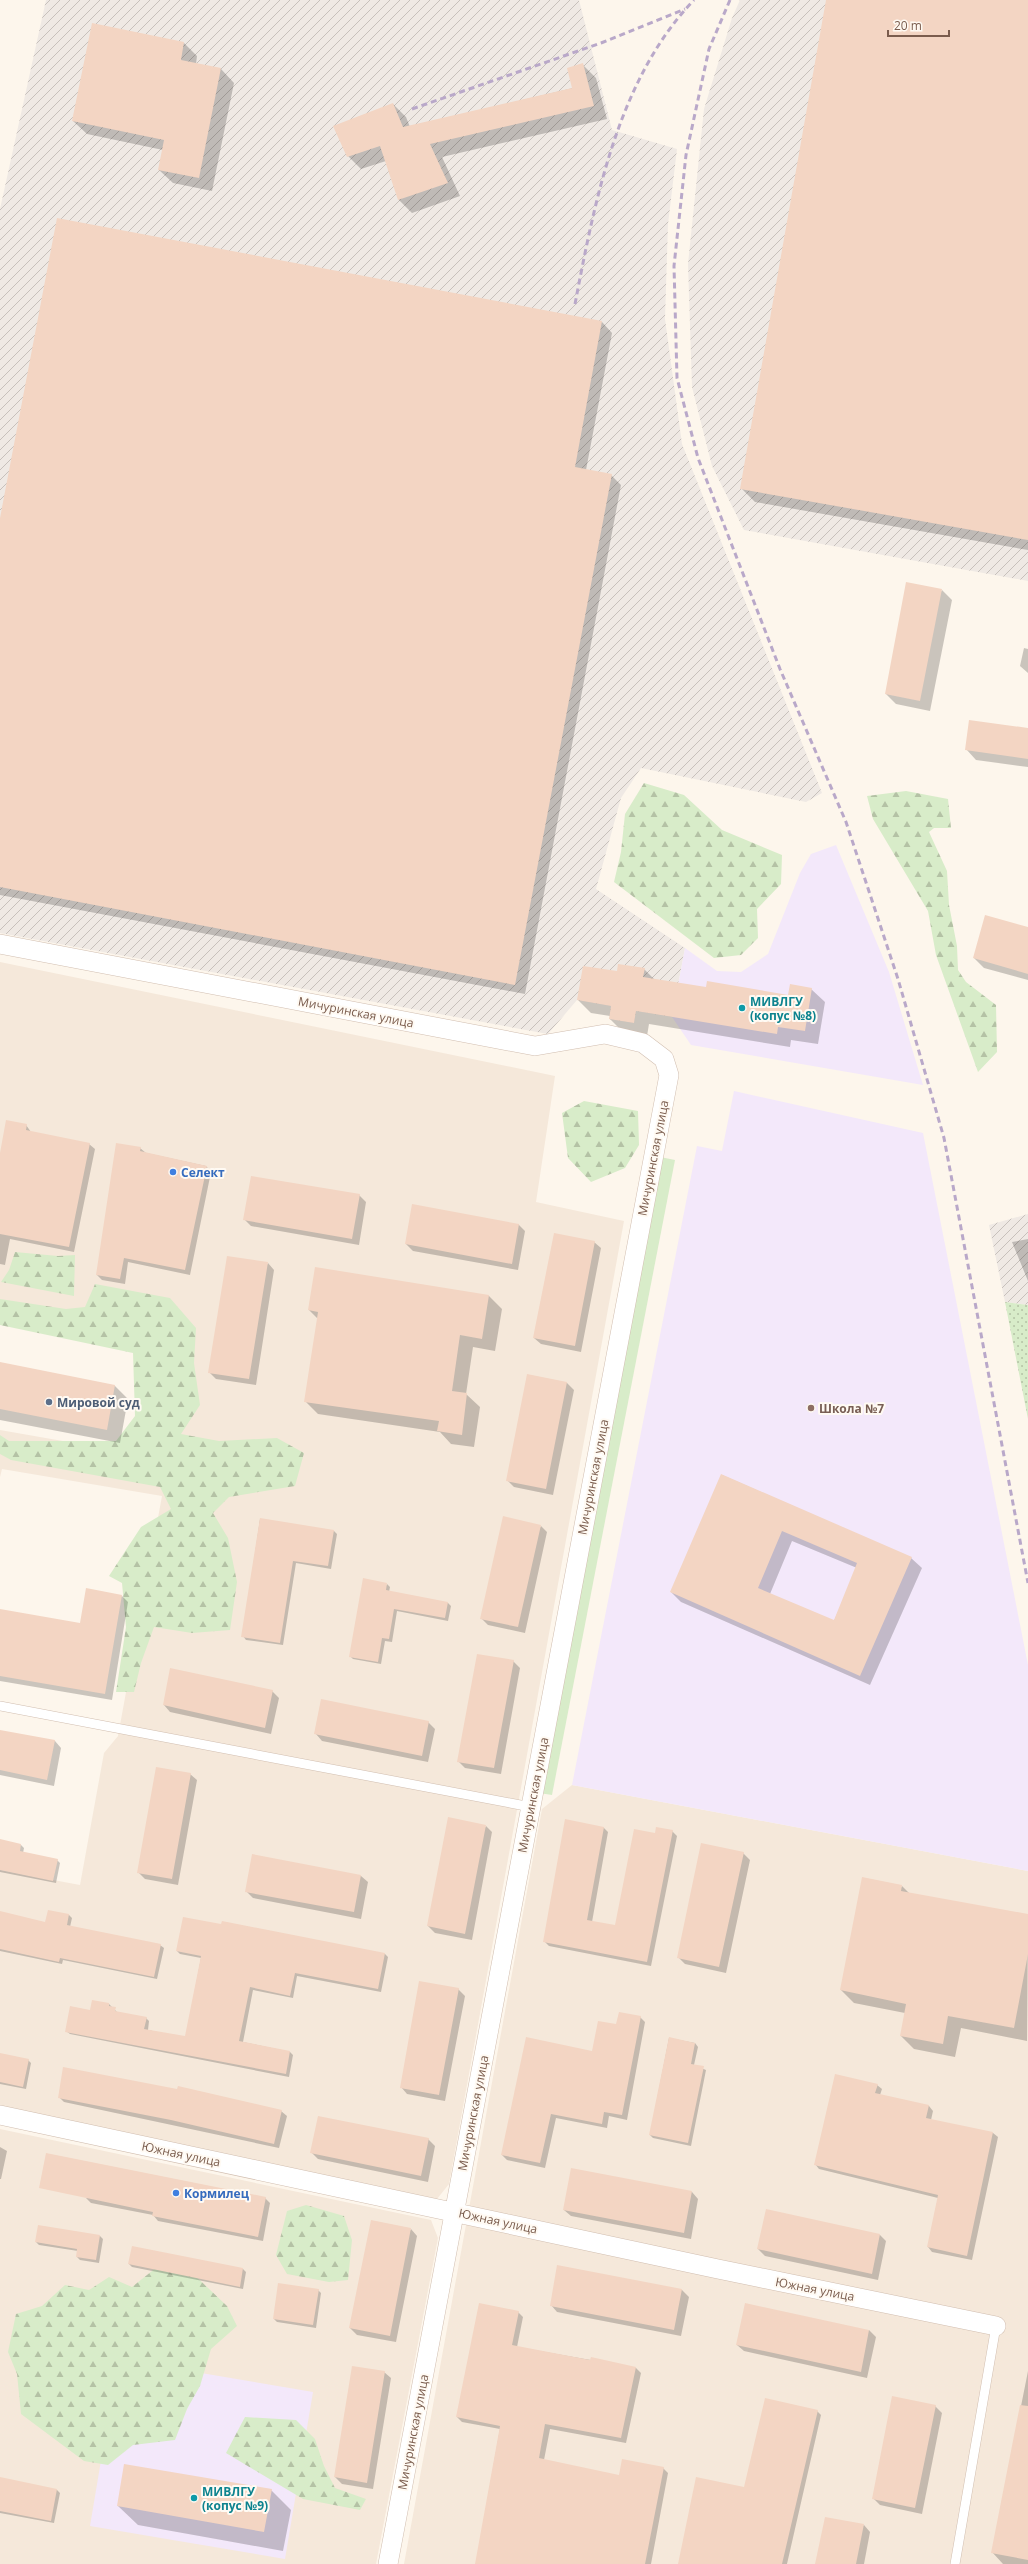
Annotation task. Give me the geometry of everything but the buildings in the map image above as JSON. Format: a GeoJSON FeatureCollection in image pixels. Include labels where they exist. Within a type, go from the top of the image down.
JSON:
{"type":"FeatureCollection","features":[{"type":"Feature","properties":{"kind":"street","name":"Мичуринская улица"},"geometry":{"type":"LineString","coordinates":[[0,944],[535,1046],[605,1034],[643,1043],[664,1059],[669,1075],[388,2564]]}},
{"type":"Feature","properties":{"kind":"street","name":"Южная улица"},"geometry":{"type":"LineString","coordinates":[[0,2115],[718,2269],[996,2326]]}},
{"type":"Feature","properties":{"kind":"lane"},"geometry":{"type":"LineString","coordinates":[[0,1706],[531,1807]]}},
{"type":"Feature","properties":{"kind":"lane"},"geometry":{"type":"LineString","coordinates":[[955,2564],[996,2326]]}},
{"type":"Feature","properties":{"kind":"shaded area"},"geometry":{"type":"Polygon","coordinates":[[[46,0],[579,0],[612,130],[677,149],[668,224],[665,319],[682,444],[822,793],[806,802],[641,768],[621,798],[596,889],[685,948],[672,1017],[636,1011],[634,1023],[609,1019],[611,1006],[577,1000],[548,1034],[0,933],[0,209],[46,0]]]}},
{"type":"Feature","properties":{"kind":"shaded area"},"geometry":{"type":"Polygon","coordinates":[[[740,0],[1028,0],[1028,581],[744,530],[712,466],[692,387],[688,264],[704,109],[732,18],[740,0]]]}},
{"type":"Feature","properties":{"kind":"shaded area"},"geometry":{"type":"Polygon","coordinates":[[[836,845],[889,972],[923,1085],[691,1045],[672,1017],[685,948],[717,971],[741,972],[768,954],[800,873],[811,854],[836,845]]]}},
{"type":"Feature","properties":{"kind":"shaded area"},"geometry":{"type":"Polygon","coordinates":[[[0,962],[555,1076],[536,1202],[624,1221],[449,2184],[437,2199],[0,2107],[0,1870],[80,1885],[104,1753],[118,1736],[162,1496],[2,1469],[0,1477],[0,1430],[137,1454],[156,1348],[0,1320],[0,962]]]}},
{"type":"Feature","properties":{"kind":"shaded area","name":"Школа №7"},"geometry":{"type":"Polygon","coordinates":[[[734,1091],[923,1133],[1028,1665],[1028,1871],[572,1785],[697,1146],[722,1151],[734,1091]]]}},
{"type":"Feature","properties":{"kind":"shaded area"},"geometry":{"type":"Polygon","coordinates":[[[1028,1214],[1028,1305],[1005,1302],[989,1225],[1028,1214]]]}},
{"type":"Feature","properties":{"kind":"shaded area"},"geometry":{"type":"Polygon","coordinates":[[[572,1785],[1028,1871],[1028,2564],[404,2564],[542,1809],[572,1785]]]}},
{"type":"Feature","properties":{"kind":"shaded area"},"geometry":{"type":"Polygon","coordinates":[[[0,2129],[431,2220],[438,2238],[376,2564],[0,2564],[0,2129]]]}},
{"type":"Feature","properties":{"kind":"shaded area"},"geometry":{"type":"Polygon","coordinates":[[[118,2359],[313,2392],[285,2559],[90,2526],[118,2359]]]}},
{"type":"Feature","properties":{"kind":"green space"},"geometry":{"type":"Polygon","coordinates":[[[644,783],[684,795],[722,830],[782,855],[781,884],[757,909],[758,938],[741,955],[714,958],[614,882],[621,852],[625,814],[644,783]]]}},
{"type":"Feature","properties":{"kind":"green space"},"geometry":{"type":"Polygon","coordinates":[[[906,791],[948,799],[951,828],[934,828],[929,832],[947,871],[949,905],[957,946],[958,970],[966,982],[996,1005],[997,1052],[978,1072],[936,955],[928,911],[873,819],[867,796],[906,791]]]}},
{"type":"Feature","properties":{"kind":"green space"},"geometry":{"type":"Polygon","coordinates":[[[584,1101],[638,1111],[639,1145],[625,1168],[591,1182],[568,1158],[562,1113],[584,1101]]]}},
{"type":"Feature","properties":{"kind":"green space"},"geometry":{"type":"Polygon","coordinates":[[[660,1157],[675,1160],[552,1795],[539,1793],[660,1157]]]}},
{"type":"Feature","properties":{"kind":"green space"},"geometry":{"type":"Polygon","coordinates":[[[15,1252],[58,1256],[75,1255],[74,1296],[1,1282],[9,1270],[15,1252]]]}},
{"type":"Feature","properties":{"kind":"green space"},"geometry":{"type":"Polygon","coordinates":[[[95,1284],[170,1298],[196,1328],[194,1363],[200,1405],[181,1434],[219,1441],[277,1438],[304,1453],[295,1486],[229,1497],[213,1513],[228,1538],[237,1582],[230,1630],[192,1633],[154,1627],[141,1663],[134,1692],[116,1692],[126,1627],[122,1583],[109,1576],[141,1527],[171,1509],[160,1487],[11,1460],[0,1454],[0,1435],[9,1441],[116,1441],[135,1416],[133,1353],[0,1325],[0,1299],[66,1309],[85,1307],[95,1284]]]}},
{"type":"Feature","properties":{"kind":"green space"},"geometry":{"type":"Polygon","coordinates":[[[1005,1302],[1028,1305],[1028,1419],[1005,1302]]]}},
{"type":"Feature","properties":{"kind":"green space"},"geometry":{"type":"Polygon","coordinates":[[[306,2205],[344,2216],[352,2240],[348,2280],[329,2282],[287,2274],[276,2255],[287,2211],[306,2205]]]}},
{"type":"Feature","properties":{"kind":"green space"},"geometry":{"type":"Polygon","coordinates":[[[157,2267],[187,2268],[227,2306],[237,2326],[211,2349],[200,2386],[187,2409],[175,2440],[133,2445],[108,2465],[84,2461],[21,2414],[17,2374],[8,2352],[16,2314],[42,2306],[65,2285],[89,2290],[109,2277],[132,2287],[157,2267]]]}},
{"type":"Feature","properties":{"kind":"green space"},"geometry":{"type":"Polygon","coordinates":[[[245,2417],[296,2420],[315,2439],[324,2466],[335,2488],[366,2499],[360,2510],[303,2499],[226,2453],[245,2417]]]}},
{"type":"Feature","properties":{"kind":"railway"},"geometry":{"type":"LineString","coordinates":[[575,304],[601,183],[628,103],[646,66],[668,31],[694,0]]}},
{"type":"Feature","properties":{"kind":"railway"},"geometry":{"type":"LineString","coordinates":[[730,0],[709,49],[686,155],[674,266],[677,378],[698,458],[780,669],[846,822],[898,979],[944,1138],[1028,1583]]}},
{"type":"Feature","properties":{"kind":"railway"},"geometry":{"type":"LineString","coordinates":[[412,109],[601,43],[685,9]]}},
{"type":"Feature","properties":{"kind":"place","name":"МИВЛГУ (копус №8)"},"geometry":{"type":"Point","coordinates":[742,1008]}},
{"type":"Feature","properties":{"kind":"place","name":"Селект"},"geometry":{"type":"Point","coordinates":[173,1172]}},
{"type":"Feature","properties":{"kind":"place","name":"Мировой суд"},"geometry":{"type":"Point","coordinates":[49,1402]}},
{"type":"Feature","properties":{"kind":"place","name":"Школа №7"},"geometry":{"type":"Point","coordinates":[811,1408]}},
{"type":"Feature","properties":{"kind":"place","name":"Кормилец"},"geometry":{"type":"Point","coordinates":[176,2193]}},
{"type":"Feature","properties":{"kind":"place","name":"МИВЛГУ (копус №9)"},"geometry":{"type":"Point","coordinates":[194,2498]}}]}
